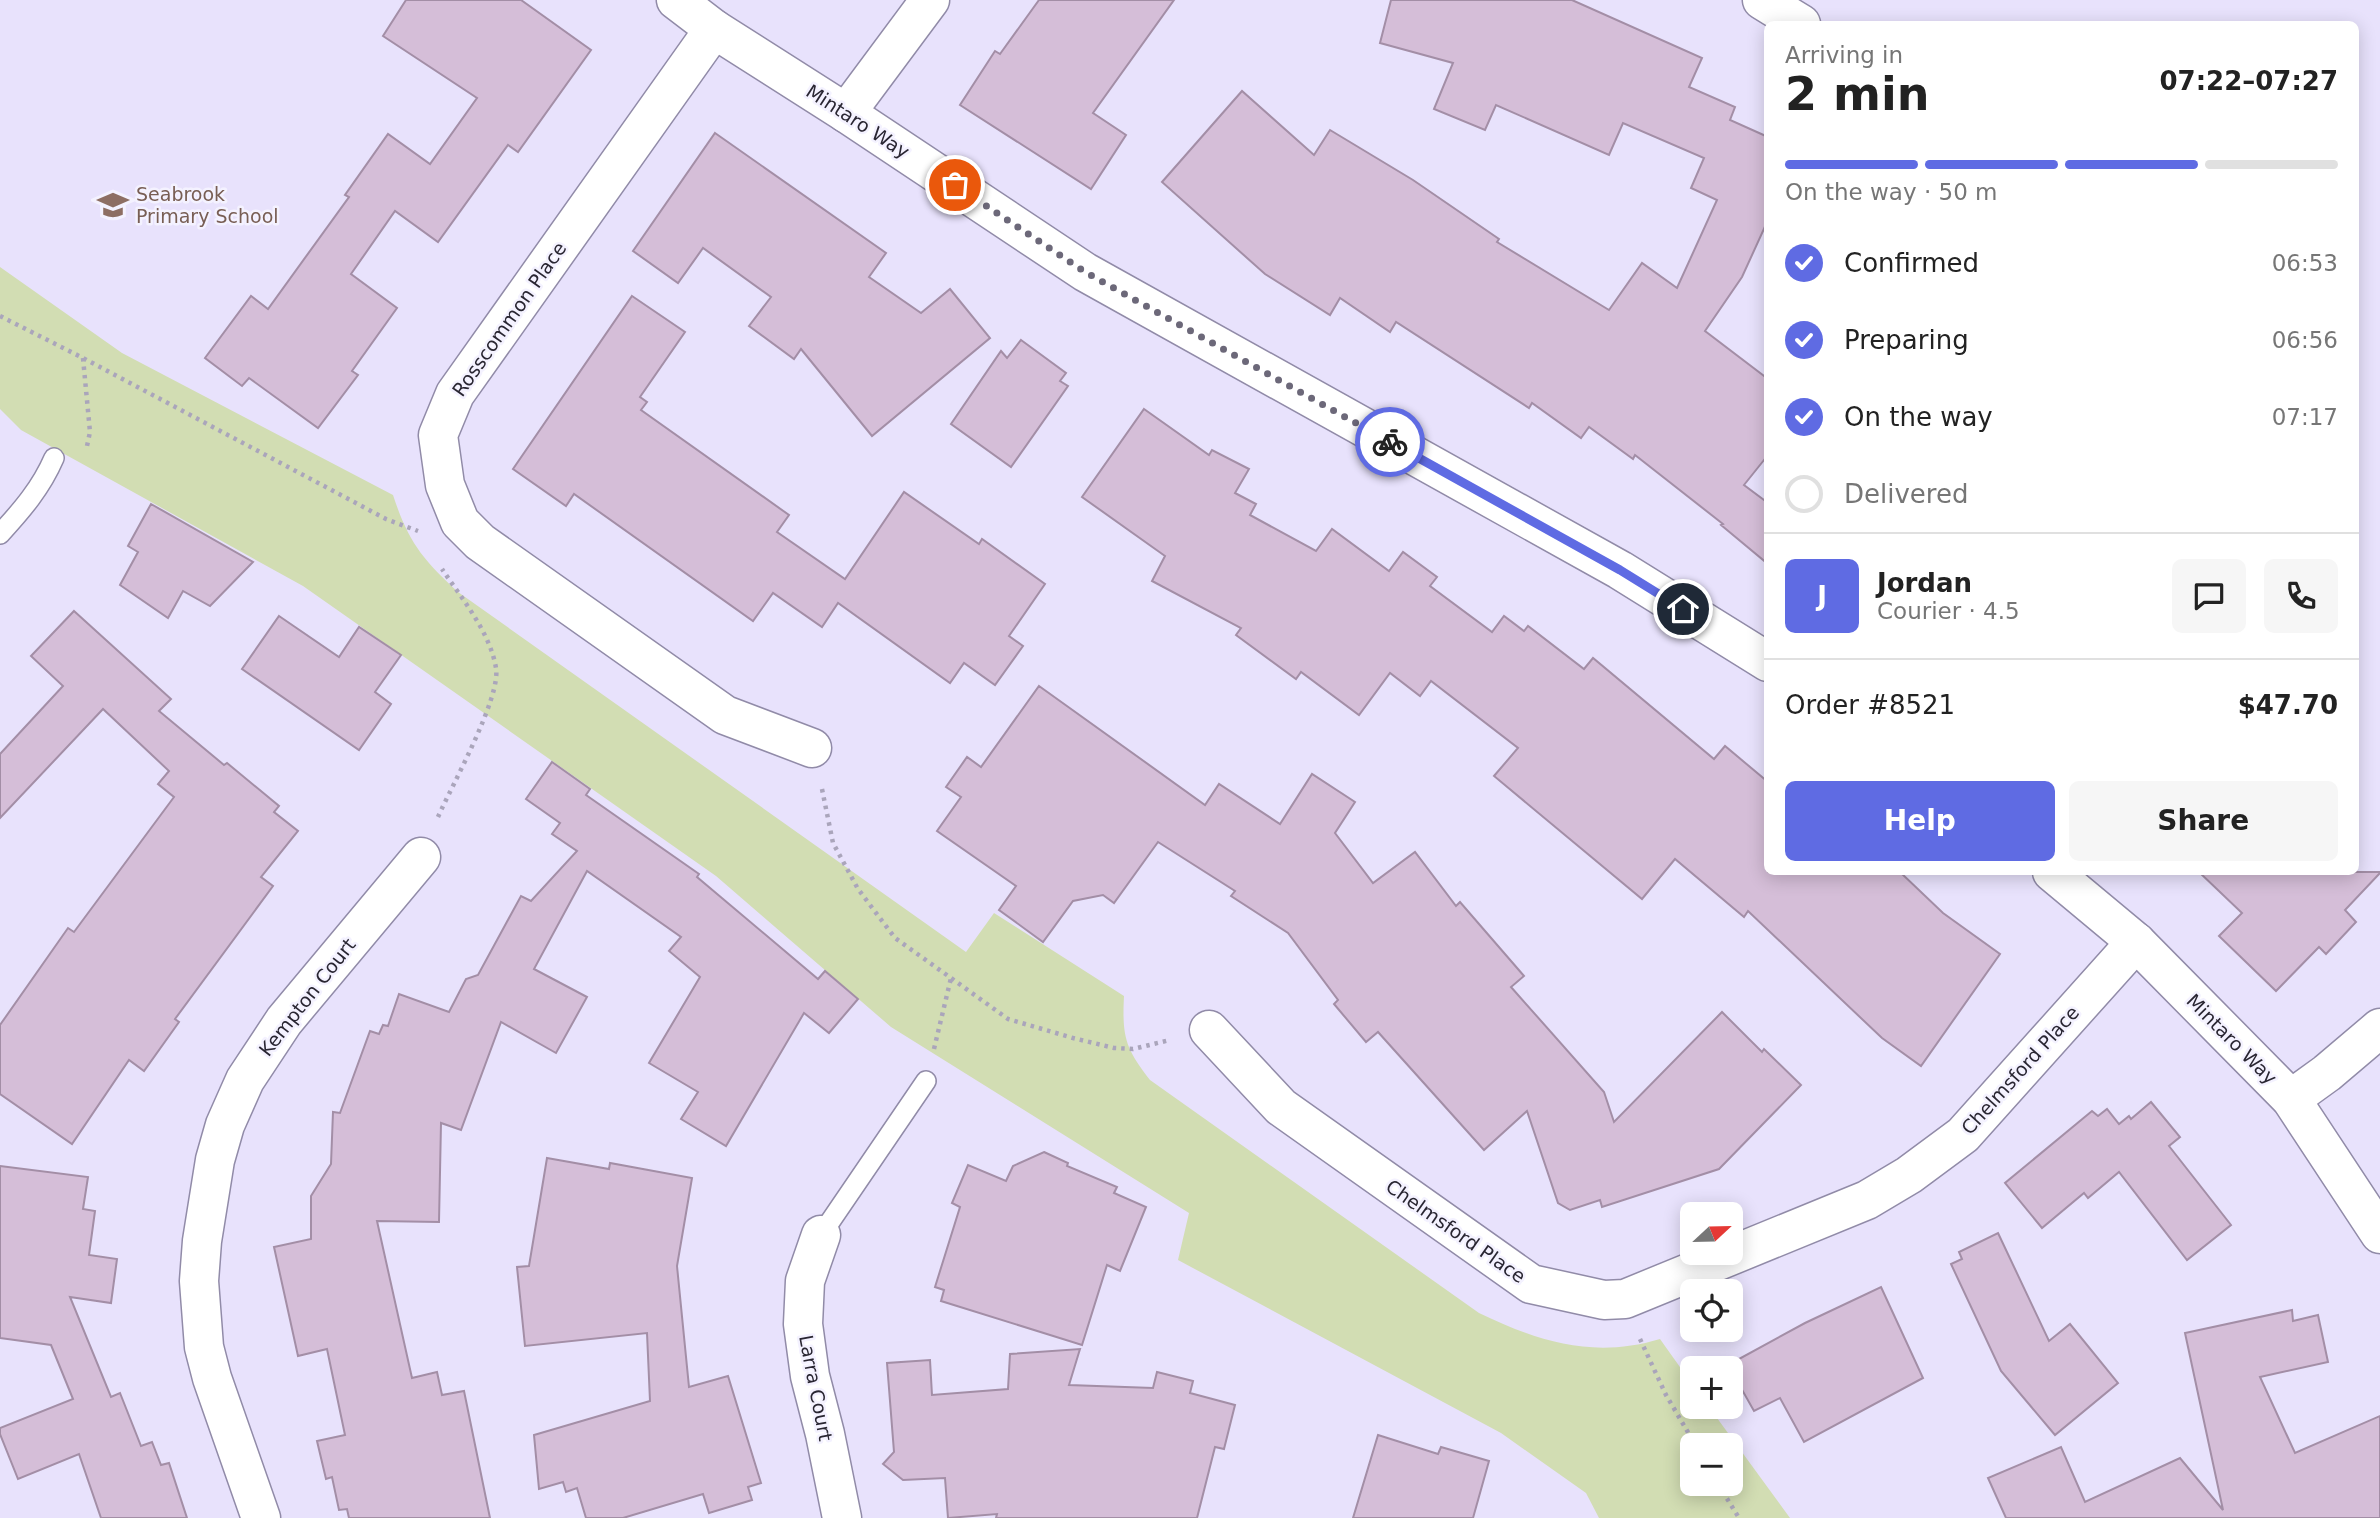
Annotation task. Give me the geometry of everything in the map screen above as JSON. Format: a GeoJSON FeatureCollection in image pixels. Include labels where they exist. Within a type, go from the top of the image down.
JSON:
{"type":"FeatureCollection","features":[{"type":"Feature","properties":{"kind":"street","name":"Mintaro Way"},"geometry":{"type":"LineString","coordinates":[[676,0],[714,29],[1085,272],[1620,570],[1764,660]]}},
{"type":"Feature","properties":{"kind":"street"},"geometry":{"type":"LineString","coordinates":[[846,113],[930,0]]}},
{"type":"Feature","properties":{"kind":"street"},"geometry":{"type":"LineString","coordinates":[[1762,0],[1796,21]]}},
{"type":"Feature","properties":{"kind":"street","name":"Rosscommon Place"},"geometry":{"type":"LineString","coordinates":[[714,29],[455,394],[438,435],[448,529],[480,542],[726,715],[812,748]]}},
{"type":"Feature","properties":{"kind":"street","name":"Kempton Court"},"geometry":{"type":"LineString","coordinates":[[261,1518],[212,1378],[204,1347],[200,1281],[202,1241],[215,1160],[225,1125],[245,1080],[284,1021],[421,857]]}},
{"type":"Feature","properties":{"kind":"street","name":"Mintaro Way"},"geometry":{"type":"LineString","coordinates":[[2056,875],[2136,942],[2291,1099],[2380,1234]]}},
{"type":"Feature","properties":{"kind":"street","name":"Chelmsford Place"},"geometry":{"type":"LineString","coordinates":[[1209,1030],[1281,1107],[1531,1284],[1604,1300],[1625,1299],[1867,1200],[1909,1175],[1963,1135],[2136,942]]}},
{"type":"Feature","properties":{"kind":"street"},"geometry":{"type":"LineString","coordinates":[[2291,1099],[2328,1073],[2380,1028]]}},
{"type":"Feature","properties":{"kind":"street","name":"Larra Court"},"geometry":{"type":"LineString","coordinates":[[821,1235],[805,1281],[803,1324],[810,1376],[842,1518]]}},
{"type":"Feature","properties":{"kind":"lane"},"geometry":{"type":"LineString","coordinates":[[0,534],[26,506],[44,481],[54,458]]}},
{"type":"Feature","properties":{"kind":"lane","name":"Larra Court"},"geometry":{"type":"LineString","coordinates":[[821,1235],[926,1081]]}},
{"type":"Feature","properties":{"kind":"path"},"geometry":{"type":"LineString","coordinates":[[0,316],[386,519],[448,529],[436,552],[441,567],[471,612],[488,645],[496,668],[496,685],[490,706],[421,857]]}},
{"type":"Feature","properties":{"kind":"path"},"geometry":{"type":"LineString","coordinates":[[44,481],[75,470],[86,456],[90,432],[83,358]]}},
{"type":"Feature","properties":{"kind":"path"},"geometry":{"type":"LineString","coordinates":[[812,748],[834,843],[858,889],[895,938],[1008,1019],[1114,1048],[1133,1049],[1209,1030]]}},
{"type":"Feature","properties":{"kind":"path"},"geometry":{"type":"LineString","coordinates":[[926,1081],[951,978]]}},
{"type":"Feature","properties":{"kind":"path"},"geometry":{"type":"LineString","coordinates":[[1625,1299],[1638,1337],[1666,1395],[1688,1433]]}},
{"type":"Feature","properties":{"kind":"path"},"geometry":{"type":"LineString","coordinates":[[1725,1496],[1738,1518]]}},
{"type":"Feature","properties":{"kind":"green space"},"geometry":{"type":"Polygon","coordinates":[[[0,267],[122,353],[393,495],[404,525],[418,548],[458,592],[966,952],[994,913],[1124,996],[1127,1041],[1135,1059],[1150,1080],[1479,1313],[1523,1332],[1567,1344],[1612,1347],[1660,1339],[1680,1367],[1680,1419],[1718,1419],[1728,1433],[1680,1433],[1680,1496],[1743,1496],[1743,1454],[1790,1518],[1599,1518],[1586,1493],[1501,1433],[1178,1260],[1189,1213],[891,1027],[716,876],[303,586],[21,430],[0,409],[0,267]]]}},
{"type":"Feature","properties":{"kind":"building"},"geometry":{"type":"Polygon","coordinates":[[[406,0],[521,0],[591,50],[518,152],[508,145],[438,242],[395,211],[351,274],[397,308],[352,371],[358,375],[318,428],[249,378],[242,386],[205,358],[251,296],[268,309],[349,197],[345,195],[388,134],[430,164],[477,98],[383,36],[406,0]]]}},
{"type":"Feature","properties":{"kind":"building"},"geometry":{"type":"Polygon","coordinates":[[[1039,0],[1174,0],[1093,113],[1126,135],[1091,189],[960,105],[995,51],[1000,54],[1039,0]]]}},
{"type":"Feature","properties":{"kind":"building"},"geometry":{"type":"Polygon","coordinates":[[[1391,0],[1572,0],[1702,58],[1689,87],[1735,107],[1730,120],[1764,135],[1764,229],[1742,277],[1705,331],[1764,376],[1764,460],[1744,485],[1764,500],[1764,561],[1721,525],[1723,524],[1635,455],[1633,459],[1589,427],[1581,438],[1532,403],[1529,408],[1396,322],[1390,332],[1340,298],[1330,315],[1265,274],[1162,182],[1242,91],[1314,155],[1330,130],[1413,180],[1499,239],[1497,242],[1609,310],[1642,263],[1677,288],[1717,200],[1691,188],[1704,158],[1623,123],[1609,155],[1496,105],[1485,130],[1434,109],[1453,63],[1380,43],[1391,0]]]}},
{"type":"Feature","properties":{"kind":"building"},"geometry":{"type":"Polygon","coordinates":[[[715,133],[886,253],[869,277],[921,313],[950,289],[990,338],[872,436],[801,349],[794,359],[749,326],[771,297],[703,248],[678,283],[633,251],[715,133]]]}},
{"type":"Feature","properties":{"kind":"building"},"geometry":{"type":"Polygon","coordinates":[[[632,296],[685,332],[640,397],[647,402],[641,410],[789,515],[777,532],[845,579],[904,492],[979,544],[982,539],[1045,584],[1009,636],[1023,646],[995,685],[964,663],[950,683],[838,603],[822,627],[773,593],[753,621],[574,494],[566,506],[513,469],[632,296]]]}},
{"type":"Feature","properties":{"kind":"building"},"geometry":{"type":"Polygon","coordinates":[[[1021,340],[1066,373],[1060,381],[1068,386],[1011,467],[951,424],[1001,351],[1007,358],[1021,340]]]}},
{"type":"Feature","properties":{"kind":"building"},"geometry":{"type":"Polygon","coordinates":[[[1144,409],[1209,455],[1212,450],[1249,469],[1235,493],[1256,504],[1250,515],[1316,551],[1332,529],[1389,571],[1403,552],[1437,577],[1430,586],[1492,632],[1504,616],[1524,631],[1528,626],[1584,669],[1593,658],[1714,759],[1725,746],[1764,779],[1764,875],[1903,875],[1943,913],[2000,954],[1921,1066],[1882,1038],[1748,911],[1744,917],[1675,859],[1642,899],[1494,776],[1518,748],[1431,681],[1420,696],[1390,673],[1359,715],[1301,672],[1296,679],[1236,635],[1241,628],[1152,581],[1165,556],[1082,497],[1144,409]]]}},
{"type":"Feature","properties":{"kind":"building"},"geometry":{"type":"Polygon","coordinates":[[[151,504],[253,562],[210,606],[183,591],[168,618],[120,585],[138,552],[128,546],[151,504]]]}},
{"type":"Feature","properties":{"kind":"building"},"geometry":{"type":"Polygon","coordinates":[[[74,611],[171,699],[159,711],[279,806],[274,812],[298,831],[261,877],[273,886],[175,1019],[179,1022],[144,1071],[129,1060],[72,1144],[0,1094],[0,1025],[68,928],[74,932],[174,797],[158,784],[169,771],[103,709],[0,818],[0,754],[63,686],[31,656],[74,611]]]}},
{"type":"Feature","properties":{"kind":"building"},"geometry":{"type":"Polygon","coordinates":[[[279,616],[339,657],[359,627],[401,655],[375,692],[391,704],[359,750],[242,669],[279,616]]]}},
{"type":"Feature","properties":{"kind":"building"},"geometry":{"type":"Polygon","coordinates":[[[1039,686],[1205,805],[1219,784],[1280,824],[1312,774],[1355,802],[1335,833],[1373,883],[1415,852],[1456,906],[1460,902],[1524,976],[1511,987],[1604,1092],[1614,1122],[1722,1012],[1762,1052],[1764,1049],[1801,1085],[1719,1169],[1602,1207],[1600,1200],[1570,1210],[1558,1203],[1527,1111],[1484,1150],[1378,1032],[1366,1042],[1334,1004],[1338,1000],[1288,933],[1231,896],[1235,891],[1158,842],[1114,903],[1103,895],[1073,901],[1043,942],[999,910],[1016,886],[937,831],[961,797],[946,787],[967,757],[981,767],[1039,686]]]}},
{"type":"Feature","properties":{"kind":"building"},"geometry":{"type":"Polygon","coordinates":[[[552,762],[590,789],[586,795],[699,874],[697,877],[818,979],[825,971],[858,999],[829,1033],[804,1013],[726,1146],[681,1119],[698,1092],[649,1063],[700,977],[669,951],[681,937],[587,871],[534,969],[587,997],[556,1053],[501,1022],[461,1130],[441,1123],[439,1222],[377,1221],[412,1378],[437,1372],[442,1395],[464,1391],[490,1518],[349,1518],[347,1509],[339,1510],[332,1477],[326,1479],[317,1441],[345,1435],[327,1349],[298,1356],[274,1247],[311,1239],[311,1196],[331,1164],[333,1112],[340,1113],[370,1031],[379,1034],[383,1025],[388,1026],[399,994],[449,1012],[466,979],[478,975],[521,896],[531,901],[577,851],[552,834],[560,823],[526,799],[552,762]]]}},
{"type":"Feature","properties":{"kind":"building"},"geometry":{"type":"Polygon","coordinates":[[[2359,872],[2380,872],[2345,910],[2356,922],[2326,954],[2319,947],[2276,991],[2219,936],[2242,913],[2202,875],[2359,875],[2359,872]]]}},
{"type":"Feature","properties":{"kind":"building"},"geometry":{"type":"Polygon","coordinates":[[[2151,1102],[2180,1137],[2169,1146],[2231,1225],[2187,1260],[2119,1172],[2088,1198],[2084,1193],[2042,1228],[2005,1183],[2092,1111],[2098,1116],[2107,1109],[2119,1124],[2129,1116],[2131,1119],[2151,1102]]]}},
{"type":"Feature","properties":{"kind":"building"},"geometry":{"type":"Polygon","coordinates":[[[1044,1152],[1068,1163],[1067,1166],[1117,1187],[1114,1193],[1146,1207],[1120,1271],[1107,1265],[1082,1345],[941,1301],[944,1290],[935,1287],[960,1207],[952,1203],[968,1165],[1006,1181],[1013,1166],[1044,1152]]]}},
{"type":"Feature","properties":{"kind":"building"},"geometry":{"type":"Polygon","coordinates":[[[547,1158],[609,1169],[610,1163],[692,1178],[677,1266],[689,1387],[728,1376],[761,1483],[748,1487],[752,1500],[709,1513],[703,1494],[623,1518],[586,1518],[577,1488],[566,1492],[563,1482],[539,1489],[534,1435],[650,1401],[647,1333],[525,1346],[517,1267],[529,1266],[547,1158]]]}},
{"type":"Feature","properties":{"kind":"building"},"geometry":{"type":"Polygon","coordinates":[[[0,1166],[88,1177],[83,1209],[95,1211],[89,1255],[117,1259],[111,1303],[70,1297],[111,1397],[120,1393],[141,1446],[152,1442],[161,1465],[169,1463],[187,1518],[101,1518],[79,1454],[18,1479],[0,1428],[73,1399],[51,1345],[0,1338],[0,1166]]]}},
{"type":"Feature","properties":{"kind":"building"},"geometry":{"type":"Polygon","coordinates":[[[1998,1233],[2049,1341],[2070,1324],[2118,1383],[2055,1435],[2001,1371],[1951,1264],[1962,1259],[1959,1252],[1998,1233]]]}},
{"type":"Feature","properties":{"kind":"building"},"geometry":{"type":"Polygon","coordinates":[[[1881,1287],[1923,1378],[1804,1442],[1780,1398],[1754,1411],[1743,1392],[1743,1357],[1805,1323],[1881,1287]]]}},
{"type":"Feature","properties":{"kind":"building"},"geometry":{"type":"Polygon","coordinates":[[[2292,1310],[2293,1321],[2318,1315],[2328,1362],[2260,1377],[2295,1453],[2380,1416],[2380,1518],[2006,1518],[1988,1478],[2061,1447],[2085,1502],[2180,1458],[2223,1510],[2185,1333],[2292,1310]]]}},
{"type":"Feature","properties":{"kind":"building"},"geometry":{"type":"Polygon","coordinates":[[[1080,1349],[1069,1385],[1153,1388],[1157,1372],[1193,1381],[1190,1393],[1235,1405],[1224,1449],[1215,1447],[1197,1518],[996,1518],[997,1514],[948,1518],[945,1478],[903,1480],[883,1464],[894,1452],[887,1363],[930,1360],[932,1395],[1008,1389],[1010,1354],[1080,1349]]]}},
{"type":"Feature","properties":{"kind":"building"},"geometry":{"type":"Polygon","coordinates":[[[1378,1435],[1438,1454],[1441,1447],[1489,1461],[1473,1518],[1353,1518],[1378,1435]]]}},
{"type":"Feature","properties":{"kind":"way so far"},"geometry":{"type":"LineString","coordinates":[[955,185],[1085,272],[1390,442]]}},
{"type":"Feature","properties":{"kind":"place","name":"Seabrook Primary School"},"geometry":{"type":"Point","coordinates":[113,205]}},
{"type":"Feature","properties":{"kind":"route"},"geometry":{"type":"LineString","coordinates":[[1390,442],[1620,570],[1683,609]]}}]}
